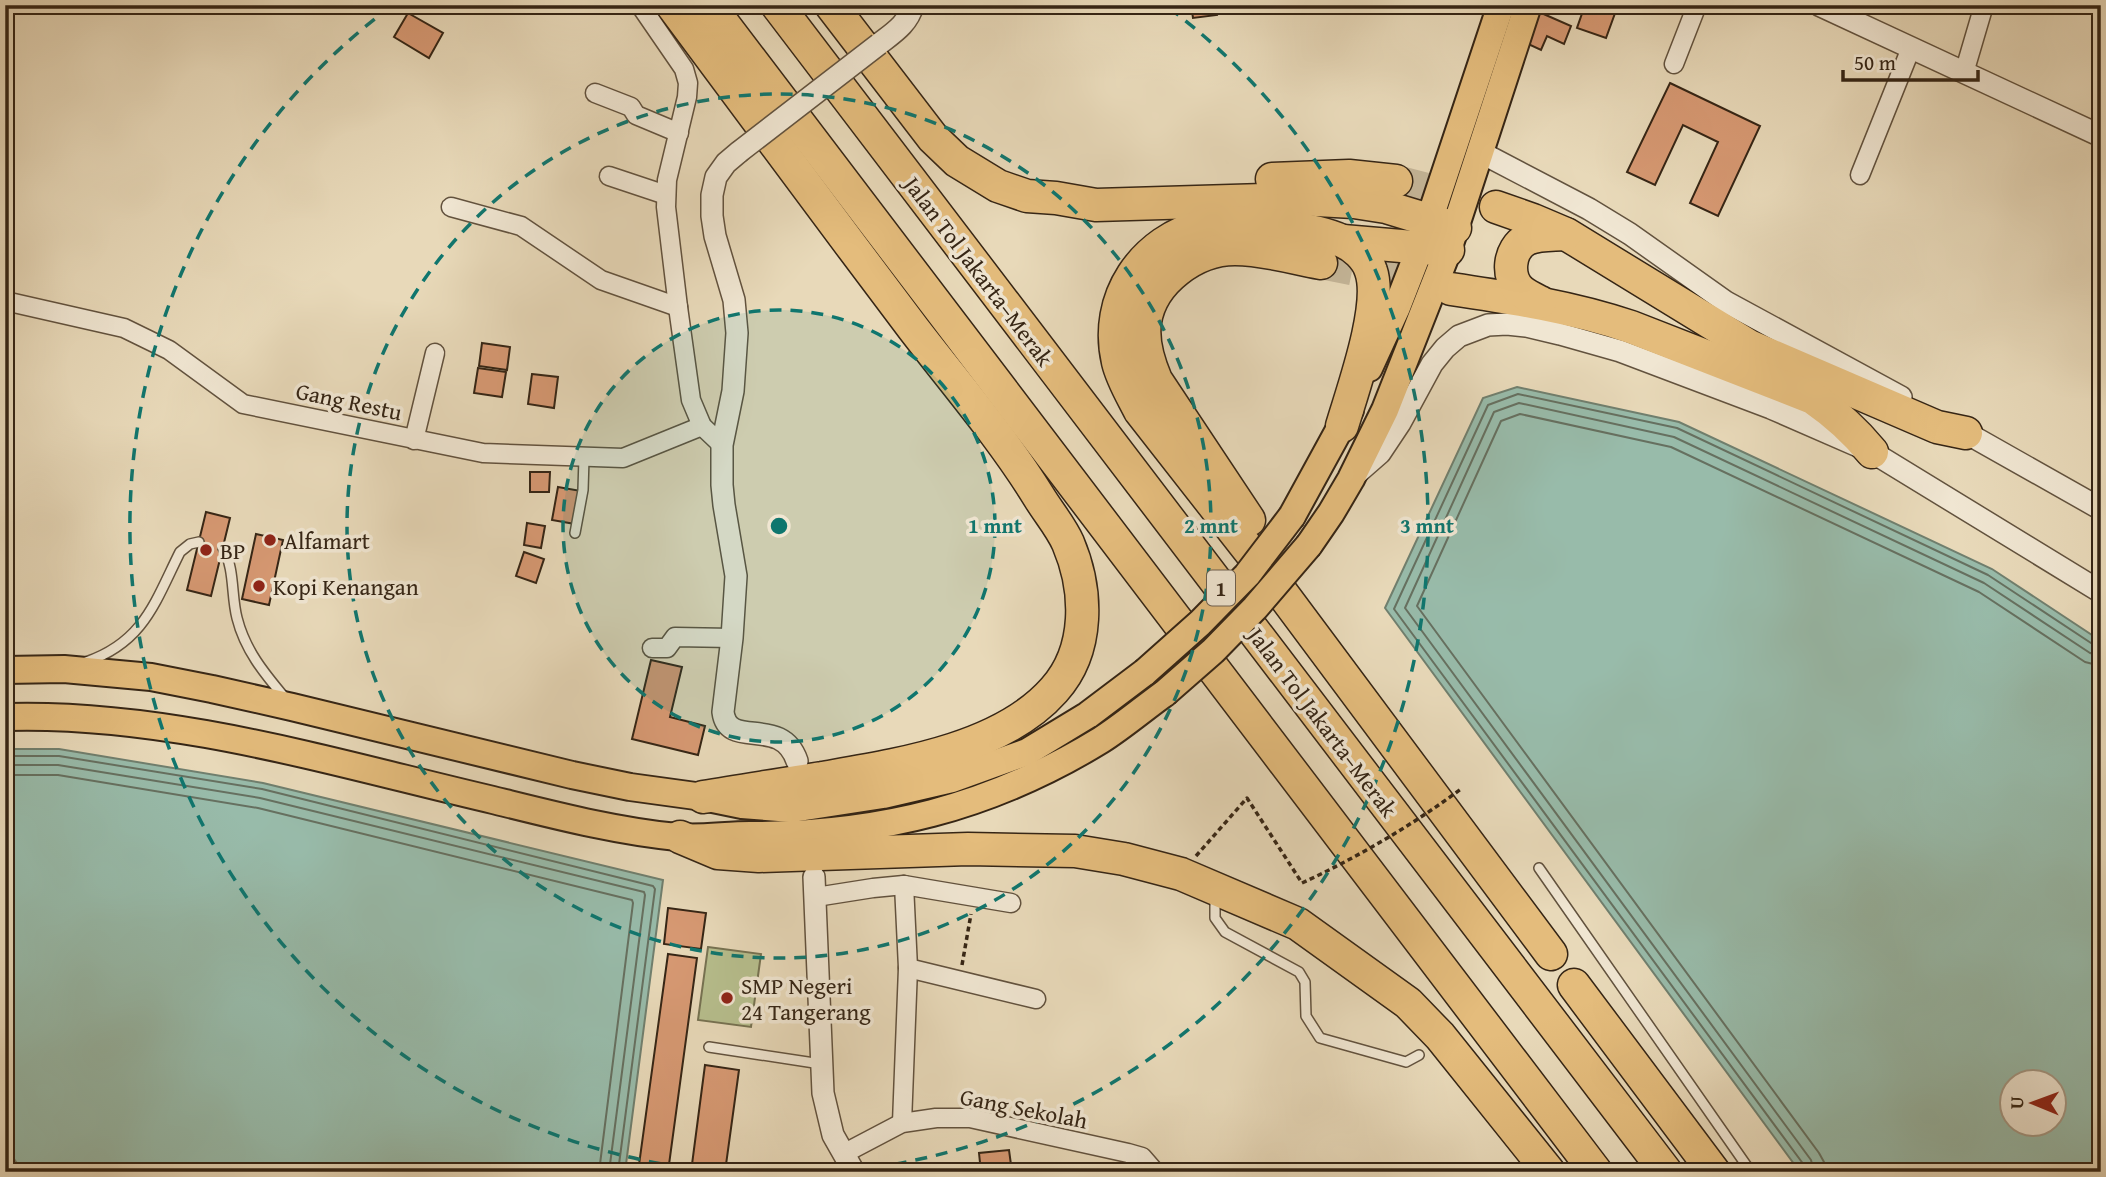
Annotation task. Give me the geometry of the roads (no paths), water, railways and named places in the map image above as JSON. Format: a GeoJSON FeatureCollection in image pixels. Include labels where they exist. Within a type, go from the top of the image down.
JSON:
{"type":"FeatureCollection","features":[{"type":"Feature","properties":{"kind":"highway"},"geometry":{"type":"LineString","coordinates":[[672,5],[914,329],[1014,457],[1067,542],[1083,602],[1081,640],[1066,674],[1054,691],[1028,713],[999,730],[968,744],[914,761],[703,797]]}},
{"type":"Feature","properties":{"kind":"highway","name":"1"},"geometry":{"type":"LineString","coordinates":[[709,5],[1596,1172]]}},
{"type":"Feature","properties":{"kind":"highway","name":"Jalan Tol Jakarta–Merak"},"geometry":{"type":"LineString","coordinates":[[777,5],[1666,1172]]}},
{"type":"Feature","properties":{"kind":"highway"},"geometry":{"type":"LineString","coordinates":[[831,5],[933,138],[957,161],[998,186],[1027,196],[1096,205],[1298,199],[1345,201],[1386,207],[1438,236]]}},
{"type":"Feature","properties":{"kind":"highway"},"geometry":{"type":"LineString","coordinates":[[756,68],[914,329]]}},
{"type":"Feature","properties":{"kind":"highway"},"geometry":{"type":"LineString","coordinates":[[1056,198],[1096,185],[1349,176],[1396,181]]}},
{"type":"Feature","properties":{"kind":"highway"},"geometry":{"type":"LineString","coordinates":[[1496,207],[1566,234],[1749,346],[1937,427],[1966,433]]}},
{"type":"Feature","properties":{"kind":"highway"},"geometry":{"type":"LineString","coordinates":[[1342,426],[1369,330],[1375,291],[1365,258],[1343,241],[1318,233],[1289,229],[1233,223],[1208,225],[1167,240],[1150,253],[1135,271],[1123,292],[1116,316],[1115,340],[1118,363],[1140,411],[1278,587],[1551,954]]}},
{"type":"Feature","properties":{"kind":"highway"},"geometry":{"type":"LineString","coordinates":[[1540,303],[1521,290],[1511,277],[1512,256],[1524,240],[1566,234]]}},
{"type":"Feature","properties":{"kind":"highway"},"geometry":{"type":"LineString","coordinates":[[1343,241],[1438,236]]}},
{"type":"Feature","properties":{"kind":"highway"},"geometry":{"type":"LineString","coordinates":[[1321,263],[1234,249],[1210,253],[1192,260],[1170,277],[1151,303],[1145,320],[1144,340],[1148,361],[1156,380],[1387,735]]}},
{"type":"Feature","properties":{"kind":"highway"},"geometry":{"type":"LineString","coordinates":[[1451,289],[1540,303],[1631,327],[1813,398],[1838,415],[1872,452]]}},
{"type":"Feature","properties":{"kind":"highway"},"geometry":{"type":"LineString","coordinates":[[680,837],[718,853],[759,856],[968,849],[1075,851],[1124,859],[1181,874],[1215,887],[1298,924],[1408,1003],[1440,1036],[1549,1172]]}},
{"type":"Feature","properties":{"kind":"highway"},"geometry":{"type":"LineString","coordinates":[[1574,985],[1714,1172]]}},
{"type":"Feature","properties":{"kind":"main road"},"geometry":{"type":"LineString","coordinates":[[5,717],[150,724],[237,740],[565,817],[680,837],[822,832],[900,821],[951,809],[1000,792],[1049,770],[1104,738],[1165,693],[1213,651],[1255,608],[1309,545],[1331,513],[1385,410],[1438,236],[1502,5]]}},
{"type":"Feature","properties":{"kind":"main road"},"geometry":{"type":"LineString","coordinates":[[5,670],[64,669],[151,677],[212,688],[572,775],[742,805],[792,808],[883,795],[952,779],[1027,752],[1088,715],[1145,672],[1200,623],[1247,575],[1293,516],[1342,426],[1397,307],[1438,236],[1480,152],[1528,5]]}},
{"type":"Feature","properties":{"kind":"street"},"geometry":{"type":"LineString","coordinates":[[640,5],[684,69],[688,83],[666,195],[691,400],[702,426],[722,445]]}},
{"type":"Feature","properties":{"kind":"street"},"geometry":{"type":"LineString","coordinates":[[797,761],[782,739],[774,735],[737,732],[726,724],[723,712],[736,576],[723,495],[722,445],[733,391],[737,333],[734,300],[715,236],[712,195],[716,177],[726,163],[903,25],[913,5]]}},
{"type":"Feature","properties":{"kind":"street"},"geometry":{"type":"LineString","coordinates":[[1674,64],[1697,5]]}},
{"type":"Feature","properties":{"kind":"street"},"geometry":{"type":"LineString","coordinates":[[1819,5],[2101,136]]}},
{"type":"Feature","properties":{"kind":"street"},"geometry":{"type":"LineString","coordinates":[[1964,73],[1984,5]]}},
{"type":"Feature","properties":{"kind":"street"},"geometry":{"type":"LineString","coordinates":[[1860,176],[1911,48]]}},
{"type":"Feature","properties":{"kind":"street"},"geometry":{"type":"LineString","coordinates":[[596,93],[631,107],[636,115],[679,133]]}},
{"type":"Feature","properties":{"kind":"street"},"geometry":{"type":"LineString","coordinates":[[1480,152],[1589,209],[1630,234],[1726,302],[2101,509]]}},
{"type":"Feature","properties":{"kind":"street"},"geometry":{"type":"LineString","coordinates":[[609,176],[666,195]]}},
{"type":"Feature","properties":{"kind":"street"},"geometry":{"type":"LineString","coordinates":[[451,207],[521,226],[592,275],[678,307]]}},
{"type":"Feature","properties":{"kind":"street","name":"Gang Restu"},"geometry":{"type":"LineString","coordinates":[[5,301],[124,328],[169,350],[243,404],[483,453],[623,458],[702,426]]}},
{"type":"Feature","properties":{"kind":"street"},"geometry":{"type":"LineString","coordinates":[[1351,479],[1380,453],[1400,423],[1432,364],[1445,348],[1459,336],[1488,325],[1526,326],[1620,351],[1771,408],[1872,452],[2101,592]]}},
{"type":"Feature","properties":{"kind":"street"},"geometry":{"type":"LineString","coordinates":[[415,440],[435,353]]}},
{"type":"Feature","properties":{"kind":"street"},"geometry":{"type":"LineString","coordinates":[[652,648],[667,648],[675,637],[732,638]]}},
{"type":"Feature","properties":{"kind":"street"},"geometry":{"type":"LineString","coordinates":[[902,1123],[908,968],[904,885]]}},
{"type":"Feature","properties":{"kind":"street"},"geometry":{"type":"LineString","coordinates":[[848,1163],[833,1135],[821,1064],[815,887],[873,888],[904,885],[1012,903]]}},
{"type":"Feature","properties":{"kind":"street"},"geometry":{"type":"LineString","coordinates":[[908,968],[1036,999]]}},
{"type":"Feature","properties":{"kind":"street","name":"Gang Sekolah"},"geometry":{"type":"LineString","coordinates":[[848,1163],[902,1123],[936,1118],[970,1118],[1142,1157],[1155,1172]]}},
{"type":"Feature","properties":{"kind":"lane"},"geometry":{"type":"LineString","coordinates":[[575,533],[583,490],[584,458]]}},
{"type":"Feature","properties":{"kind":"lane"},"geometry":{"type":"LineString","coordinates":[[64,669],[102,656],[124,643],[144,622],[180,552],[190,544],[199,542]]}},
{"type":"Feature","properties":{"kind":"lane"},"geometry":{"type":"LineString","coordinates":[[223,548],[229,558],[237,620],[246,644],[257,665],[292,707]]}},
{"type":"Feature","properties":{"kind":"lane"},"geometry":{"type":"LineString","coordinates":[[1539,868],[1751,1172]]}},
{"type":"Feature","properties":{"kind":"lane"},"geometry":{"type":"LineString","coordinates":[[1215,887],[1215,918],[1225,932],[1299,972],[1305,982],[1306,1016],[1320,1038],[1406,1062],[1419,1055]]}},
{"type":"Feature","properties":{"kind":"lane"},"geometry":{"type":"LineString","coordinates":[[709,1047],[821,1064]]}},
{"type":"Feature","properties":{"kind":"water"},"geometry":{"type":"Polygon","coordinates":[[[1517,387],[1679,422],[1992,569],[2101,641],[2101,1172],[1800,1172],[1385,608],[1483,398],[1517,387]]]}},
{"type":"Feature","properties":{"kind":"water"},"geometry":{"type":"Polygon","coordinates":[[[5,749],[59,749],[263,783],[663,880],[625,1172],[23,1172],[5,1146],[5,749]]]}},
{"type":"Feature","properties":{"kind":"tunnel"},"geometry":{"type":"LineString","coordinates":[[1396,181],[1496,207]]}},
{"type":"Feature","properties":{"kind":"tunnel"},"geometry":{"type":"LineString","coordinates":[[1321,263],[1436,286]]}},
{"type":"Feature","properties":{"kind":"place","name":"Alfamart"},"geometry":{"type":"Point","coordinates":[270,540]}},
{"type":"Feature","properties":{"kind":"place","name":"BP"},"geometry":{"type":"Point","coordinates":[206,550]}},
{"type":"Feature","properties":{"kind":"place","name":"Kopi Kenangan"},"geometry":{"type":"Point","coordinates":[259,586]}},
{"type":"Feature","properties":{"kind":"place","name":"SMP Negeri 24 Tangerang"},"geometry":{"type":"Point","coordinates":[727,998]}}]}
